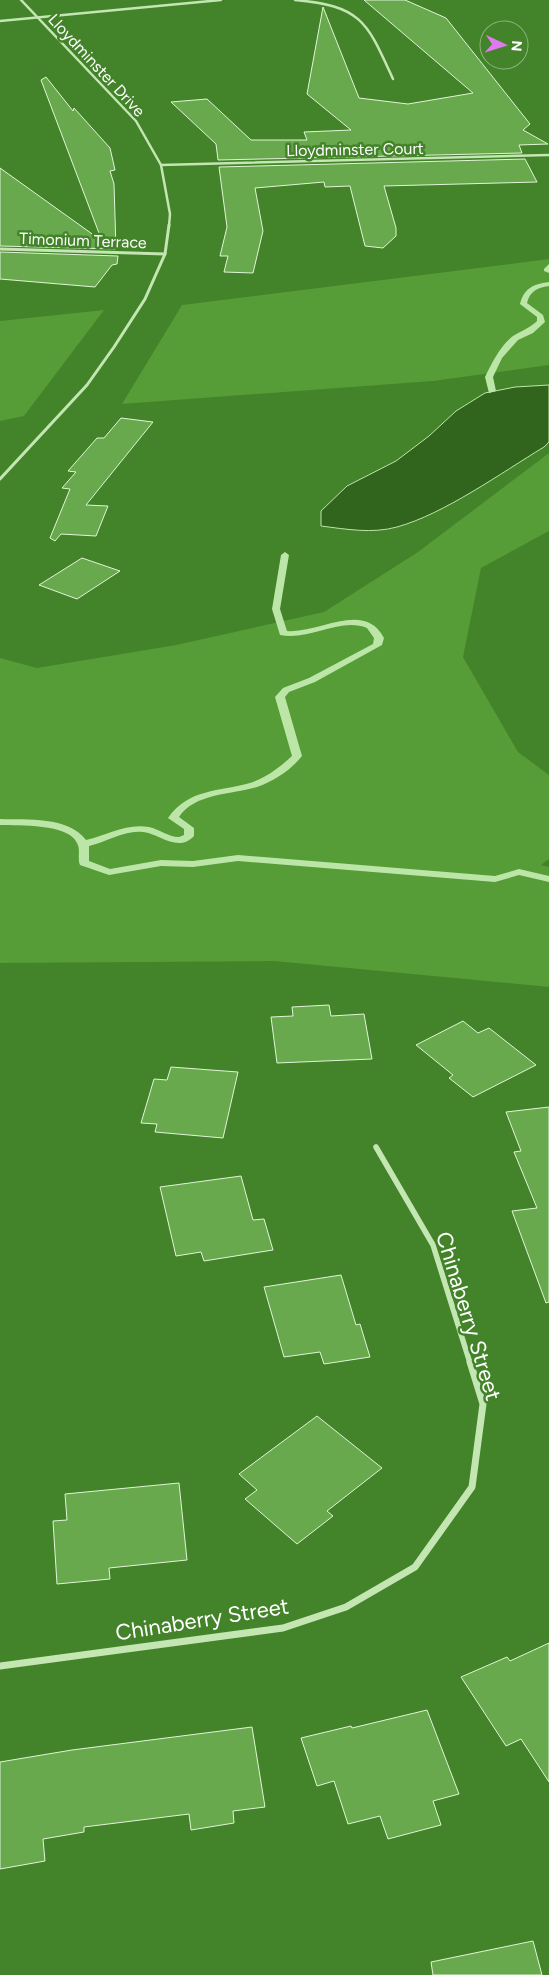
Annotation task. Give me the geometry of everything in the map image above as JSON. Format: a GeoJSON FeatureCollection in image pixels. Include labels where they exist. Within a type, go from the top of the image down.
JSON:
{"type":"FeatureCollection","features":[{"type":"Feature","properties":{"kind":"street","name":"Lloydminster Drive"},"geometry":{"type":"LineString","coordinates":[[0,478],[87,385],[145,298],[165,254],[170,214],[162,165],[136,121],[21,0]]}},
{"type":"Feature","properties":{"kind":"street"},"geometry":{"type":"LineString","coordinates":[[0,20],[221,0]]}},
{"type":"Feature","properties":{"kind":"street"},"geometry":{"type":"LineString","coordinates":[[295,0],[327,5],[354,15],[372,36],[393,79]]}},
{"type":"Feature","properties":{"kind":"street","name":"Lloydminster Court"},"geometry":{"type":"LineString","coordinates":[[162,165],[549,155]]}},
{"type":"Feature","properties":{"kind":"street","name":"Timonium Terrace"},"geometry":{"type":"LineString","coordinates":[[0,248],[165,254]]}},
{"type":"Feature","properties":{"kind":"street","name":"Chinaberry Street"},"geometry":{"type":"LineString","coordinates":[[0,1666],[283,1628],[346,1607],[415,1567],[472,1488],[483,1404],[433,1245],[376,1147]]}},
{"type":"Feature","properties":{"kind":"shaded area"},"geometry":{"type":"Polygon","coordinates":[[[549,259],[549,365],[433,381],[122,404],[182,305],[549,259]]]}},
{"type":"Feature","properties":{"kind":"shaded area"},"geometry":{"type":"Polygon","coordinates":[[[104,310],[24,416],[0,421],[0,321],[104,310]]]}},
{"type":"Feature","properties":{"kind":"shaded area"},"geometry":{"type":"Polygon","coordinates":[[[549,385],[549,442],[491,480],[434,513],[397,527],[368,531],[321,526],[321,511],[347,486],[396,461],[429,436],[456,411],[485,393],[515,387],[549,385]]]}},
{"type":"Feature","properties":{"kind":"shaded area"},"geometry":{"type":"Polygon","coordinates":[[[549,453],[549,531],[481,568],[463,657],[518,752],[549,775],[549,859],[541,865],[549,867],[549,987],[274,961],[0,963],[0,658],[37,668],[176,645],[324,612],[418,552],[549,453]]]}},
{"type":"Feature","properties":{"kind":"building"},"geometry":{"type":"Polygon","coordinates":[[[364,0],[405,0],[446,18],[479,60],[479,70],[487,70],[530,124],[523,130],[548,144],[519,145],[522,153],[218,160],[216,144],[171,102],[207,99],[251,140],[307,140],[304,132],[351,130],[307,94],[323,7],[359,98],[408,104],[473,93],[364,0]]]}},
{"type":"Feature","properties":{"kind":"building"},"geometry":{"type":"Polygon","coordinates":[[[46,77],[73,111],[74,108],[110,148],[115,170],[110,171],[114,184],[116,249],[0,246],[0,168],[102,241],[41,80],[46,77]]]}},
{"type":"Feature","properties":{"kind":"building"},"geometry":{"type":"Polygon","coordinates":[[[525,159],[537,182],[384,186],[396,228],[396,236],[383,248],[365,246],[350,186],[325,187],[324,182],[255,188],[263,231],[253,273],[224,272],[228,256],[220,256],[227,227],[219,167],[525,159]]]}},
{"type":"Feature","properties":{"kind":"building"},"geometry":{"type":"Polygon","coordinates":[[[0,252],[118,256],[117,264],[112,265],[95,287],[0,279],[0,252]]]}},
{"type":"Feature","properties":{"kind":"building"},"geometry":{"type":"Polygon","coordinates":[[[121,418],[153,422],[86,505],[108,506],[96,536],[61,534],[55,541],[50,538],[70,489],[62,488],[76,472],[68,471],[97,438],[104,438],[121,418]]]}},
{"type":"Feature","properties":{"kind":"building"},"geometry":{"type":"Polygon","coordinates":[[[82,558],[120,571],[77,599],[39,585],[82,558]]]}},
{"type":"Feature","properties":{"kind":"building"},"geometry":{"type":"Polygon","coordinates":[[[329,1005],[331,1016],[364,1014],[372,1059],[277,1063],[271,1017],[293,1016],[292,1007],[329,1005]]]}},
{"type":"Feature","properties":{"kind":"building"},"geometry":{"type":"Polygon","coordinates":[[[463,1021],[478,1033],[489,1028],[536,1065],[473,1097],[449,1078],[453,1075],[416,1045],[463,1021]]]}},
{"type":"Feature","properties":{"kind":"building"},"geometry":{"type":"Polygon","coordinates":[[[171,1067],[238,1072],[223,1138],[155,1132],[157,1124],[141,1123],[154,1079],[167,1080],[171,1067]]]}},
{"type":"Feature","properties":{"kind":"building"},"geometry":{"type":"Polygon","coordinates":[[[549,1107],[549,1302],[546,1303],[512,1211],[537,1208],[514,1152],[521,1151],[506,1112],[549,1107]]]}},
{"type":"Feature","properties":{"kind":"building"},"geometry":{"type":"Polygon","coordinates":[[[241,1176],[253,1220],[264,1219],[273,1250],[204,1261],[201,1252],[176,1256],[160,1187],[241,1176]]]}},
{"type":"Feature","properties":{"kind":"building"},"geometry":{"type":"Polygon","coordinates":[[[341,1275],[356,1325],[360,1324],[370,1357],[324,1364],[320,1352],[284,1357],[264,1287],[341,1275]]]}},
{"type":"Feature","properties":{"kind":"building"},"geometry":{"type":"Polygon","coordinates":[[[317,1416],[382,1468],[327,1511],[333,1516],[297,1544],[245,1499],[257,1490],[239,1474],[317,1416]]]}},
{"type":"Feature","properties":{"kind":"building"},"geometry":{"type":"Polygon","coordinates":[[[179,1483],[187,1560],[109,1568],[110,1579],[57,1584],[53,1521],[67,1520],[65,1494],[179,1483]]]}},
{"type":"Feature","properties":{"kind":"building"},"geometry":{"type":"Polygon","coordinates":[[[549,1643],[549,1782],[521,1739],[506,1746],[461,1677],[507,1657],[510,1661],[549,1643]]]}},
{"type":"Feature","properties":{"kind":"building"},"geometry":{"type":"Polygon","coordinates":[[[427,1710],[459,1794],[433,1801],[441,1825],[388,1839],[380,1816],[348,1824],[334,1781],[317,1786],[301,1738],[427,1710]]]}},
{"type":"Feature","properties":{"kind":"building"},"geometry":{"type":"Polygon","coordinates":[[[252,1727],[265,1807],[233,1811],[234,1823],[191,1830],[189,1814],[84,1827],[84,1832],[43,1839],[45,1861],[0,1869],[0,1762],[72,1750],[252,1727]]]}},
{"type":"Feature","properties":{"kind":"building"},"geometry":{"type":"Polygon","coordinates":[[[533,1941],[542,1975],[433,1975],[431,1962],[533,1941]]]}},
{"type":"Feature","properties":{"kind":"waterway"},"geometry":{"type":"LineString","coordinates":[[549,266],[546,270],[549,271]]}},
{"type":"Feature","properties":{"kind":"waterway"},"geometry":{"type":"LineString","coordinates":[[492,391],[489,377],[499,357],[515,338],[530,331],[541,322],[541,316],[523,304],[526,295],[535,287],[549,284]]}},
{"type":"Feature","properties":{"kind":"waterway"},"geometry":{"type":"LineString","coordinates":[[84,844],[131,829],[149,830],[174,840],[184,839],[189,836],[189,828],[173,818],[179,809],[198,798],[246,787],[268,779],[297,756],[280,697],[286,690],[312,680],[377,645],[379,638],[373,628],[361,623],[352,622],[306,633],[283,633],[276,609],[285,555]]}},
{"type":"Feature","properties":{"kind":"waterway"},"geometry":{"type":"LineString","coordinates":[[0,822],[33,823],[58,827],[69,831],[78,836],[83,843],[84,863],[109,872],[161,863],[193,864],[238,858],[495,879],[519,872],[549,879]]}}]}
